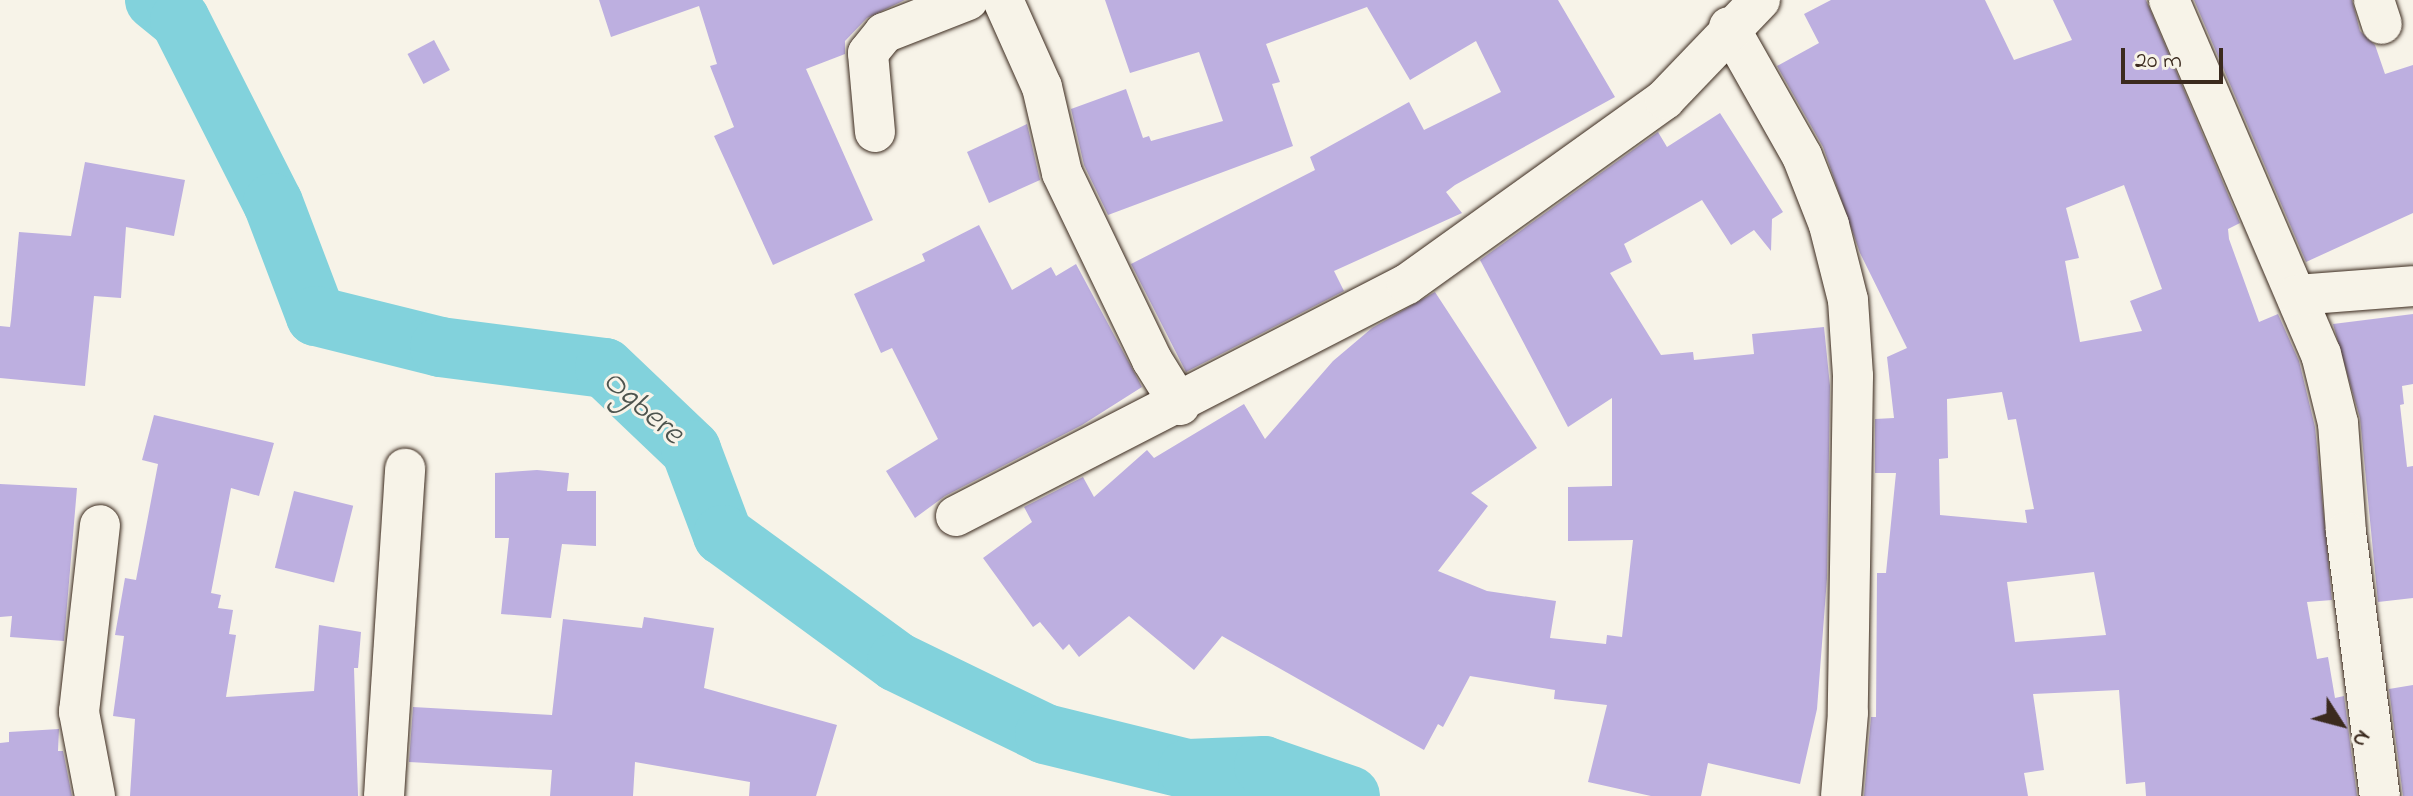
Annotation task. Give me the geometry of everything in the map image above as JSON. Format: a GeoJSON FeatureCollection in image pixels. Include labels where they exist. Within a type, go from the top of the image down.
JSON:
{"type":"FeatureCollection","features":[{"type":"Feature","properties":{"kind":"street"},"geometry":{"type":"LineString","coordinates":[[875,132],[868,53],[884,33],[968,0]]}},
{"type":"Feature","properties":{"kind":"street"},"geometry":{"type":"LineString","coordinates":[[1003,0],[1042,87],[1062,173],[1152,360],[1180,405]]}},
{"type":"Feature","properties":{"kind":"street"},"geometry":{"type":"LineString","coordinates":[[2169,0],[2321,354],[2338,423],[2346,532],[2380,796]]}},
{"type":"Feature","properties":{"kind":"street"},"geometry":{"type":"LineString","coordinates":[[956,516],[1180,405],[1407,284],[1547,179],[1665,99],[1746,9],[1829,225],[1848,300],[1853,376],[1848,713],[1841,796]]}},
{"type":"Feature","properties":{"kind":"street"},"geometry":{"type":"LineString","coordinates":[[2297,295],[2413,286]]}},
{"type":"Feature","properties":{"kind":"street"},"geometry":{"type":"LineString","coordinates":[[384,796],[405,469]]}},
{"type":"Feature","properties":{"kind":"street"},"geometry":{"type":"LineString","coordinates":[[95,796],[79,712],[100,525]]}},
{"type":"Feature","properties":{"kind":"building"},"geometry":{"type":"Polygon","coordinates":[[[599,0],[905,0],[867,18],[845,41],[845,54],[806,69],[873,220],[773,265],[714,136],[734,127],[710,66],[717,64],[699,6],[611,37],[599,0]]]}},
{"type":"Feature","properties":{"kind":"building"},"geometry":{"type":"Polygon","coordinates":[[[1105,0],[1558,0],[1615,97],[1455,185],[1446,192],[1462,213],[1334,271],[1344,291],[1186,372],[1131,264],[1315,170],[1310,157],[1409,102],[1424,130],[1501,92],[1476,41],[1410,80],[1367,7],[1266,44],[1280,82],[1272,84],[1293,146],[1108,215],[1084,165],[1071,109],[1126,89],[1143,138],[1149,136],[1151,141],[1223,121],[1199,52],[1130,73],[1105,0]]]}},
{"type":"Feature","properties":{"kind":"building"},"geometry":{"type":"Polygon","coordinates":[[[1831,0],[1985,0],[2014,60],[2072,40],[2053,0],[2146,0],[2240,223],[2228,229],[2229,239],[2259,322],[2278,314],[2299,361],[2315,427],[2332,600],[2307,602],[2317,659],[2328,657],[2335,698],[2344,696],[2357,796],[2146,796],[2145,782],[2126,784],[2119,690],[2033,694],[2044,770],[2024,773],[2028,796],[1864,796],[1871,717],[1876,717],[1877,573],[1886,573],[1896,473],[1875,473],[1875,419],[1894,418],[1887,357],[1907,348],[1860,253],[1823,147],[1777,66],[1819,43],[1804,14],[1831,0]],[[2124,185],[2066,208],[2079,258],[2065,261],[2080,342],[2142,331],[2130,301],[2162,289],[2124,185]],[[2002,392],[1947,399],[1948,458],[1939,459],[1940,515],[2027,523],[2025,510],[2034,509],[2016,419],[2008,420],[2002,392]],[[2094,572],[2007,582],[2015,642],[2106,635],[2094,572]]]}},
{"type":"Feature","properties":{"kind":"building"},"geometry":{"type":"Polygon","coordinates":[[[2194,0],[2352,0],[2360,31],[2375,45],[2385,74],[2413,65],[2413,213],[2306,262],[2194,0]]]}},
{"type":"Feature","properties":{"kind":"building"},"geometry":{"type":"Polygon","coordinates":[[[434,40],[450,70],[423,84],[408,54],[434,40]]]}},
{"type":"Feature","properties":{"kind":"building"},"geometry":{"type":"Polygon","coordinates":[[[1720,113],[1783,212],[1772,219],[1771,251],[1754,230],[1731,245],[1702,200],[1624,244],[1632,262],[1610,273],[1661,355],[1693,352],[1694,360],[1754,354],[1752,334],[1824,327],[1830,386],[1827,578],[1817,709],[1800,784],[1708,763],[1701,796],[1651,796],[1588,782],[1607,705],[1554,699],[1555,690],[1470,676],[1443,727],[1438,724],[1424,750],[1222,636],[1194,670],[1129,616],[1079,657],[1069,644],[1063,650],[1040,622],[1033,627],[983,558],[1032,522],[1024,507],[1083,477],[1094,497],[1147,450],[1154,458],[1244,404],[1265,439],[1333,361],[1372,328],[1435,292],[1537,448],[1471,493],[1488,506],[1438,571],[1487,591],[1556,601],[1550,638],[1606,644],[1607,635],[1622,637],[1633,540],[1568,541],[1568,487],[1612,486],[1612,398],[1568,427],[1480,260],[1658,132],[1667,147],[1720,113]]]}},
{"type":"Feature","properties":{"kind":"building"},"geometry":{"type":"Polygon","coordinates":[[[1027,124],[1040,180],[989,203],[967,152],[1027,124]]]}},
{"type":"Feature","properties":{"kind":"building"},"geometry":{"type":"Polygon","coordinates":[[[85,162],[185,180],[174,236],[126,227],[121,298],[94,296],[85,386],[0,378],[0,326],[10,327],[19,232],[71,236],[85,162]]]}},
{"type":"Feature","properties":{"kind":"building"},"geometry":{"type":"Polygon","coordinates":[[[979,225],[1012,290],[1051,267],[1056,276],[1076,264],[1142,387],[1082,425],[945,496],[915,518],[886,471],[938,439],[892,348],[881,353],[854,294],[925,261],[922,254],[979,225]]]}},
{"type":"Feature","properties":{"kind":"building"},"geometry":{"type":"Polygon","coordinates":[[[2413,314],[2413,384],[2402,386],[2404,404],[2400,405],[2407,467],[2413,466],[2413,598],[2378,602],[2360,418],[2333,324],[2413,314]]]}},
{"type":"Feature","properties":{"kind":"building"},"geometry":{"type":"Polygon","coordinates":[[[154,415],[274,443],[259,496],[231,488],[211,593],[221,595],[218,608],[233,610],[229,634],[236,635],[226,697],[314,691],[319,625],[361,632],[358,668],[354,668],[358,796],[130,796],[135,719],[113,716],[124,636],[115,635],[125,578],[136,580],[158,464],[142,460],[154,415]]]}},
{"type":"Feature","properties":{"kind":"building"},"geometry":{"type":"Polygon","coordinates":[[[537,470],[569,473],[567,491],[596,491],[596,546],[562,544],[551,618],[501,614],[509,538],[495,538],[495,473],[537,470]]]}},
{"type":"Feature","properties":{"kind":"building"},"geometry":{"type":"Polygon","coordinates":[[[0,484],[77,488],[64,641],[10,637],[12,616],[0,617],[0,484]]]}},
{"type":"Feature","properties":{"kind":"building"},"geometry":{"type":"Polygon","coordinates":[[[294,491],[353,506],[334,582],[275,568],[294,491]]]}},
{"type":"Feature","properties":{"kind":"building"},"geometry":{"type":"Polygon","coordinates":[[[644,617],[714,628],[704,688],[837,725],[816,796],[749,796],[750,782],[635,762],[633,796],[550,796],[552,770],[409,762],[413,707],[552,715],[563,619],[642,628],[644,617]]]}},
{"type":"Feature","properties":{"kind":"building"},"geometry":{"type":"Polygon","coordinates":[[[2413,685],[2413,796],[2403,796],[2389,689],[2413,685]]]}},
{"type":"Feature","properties":{"kind":"building"},"geometry":{"type":"Polygon","coordinates":[[[59,729],[58,751],[63,751],[72,796],[0,796],[0,743],[9,742],[9,732],[59,729]]]}},
{"type":"Feature","properties":{"kind":"waterway","name":"Ogbere"},"geometry":{"type":"LineString","coordinates":[[155,0],[180,20],[273,203],[316,316],[440,347],[605,368],[691,450],[723,535],[897,662],[1045,734],[1188,769],[1264,766],[1350,796]]}},
{"type":"Feature","properties":{"kind":"waterway"},"geometry":{"type":"LineString","coordinates":[[1178,796],[1188,769]]}}]}
